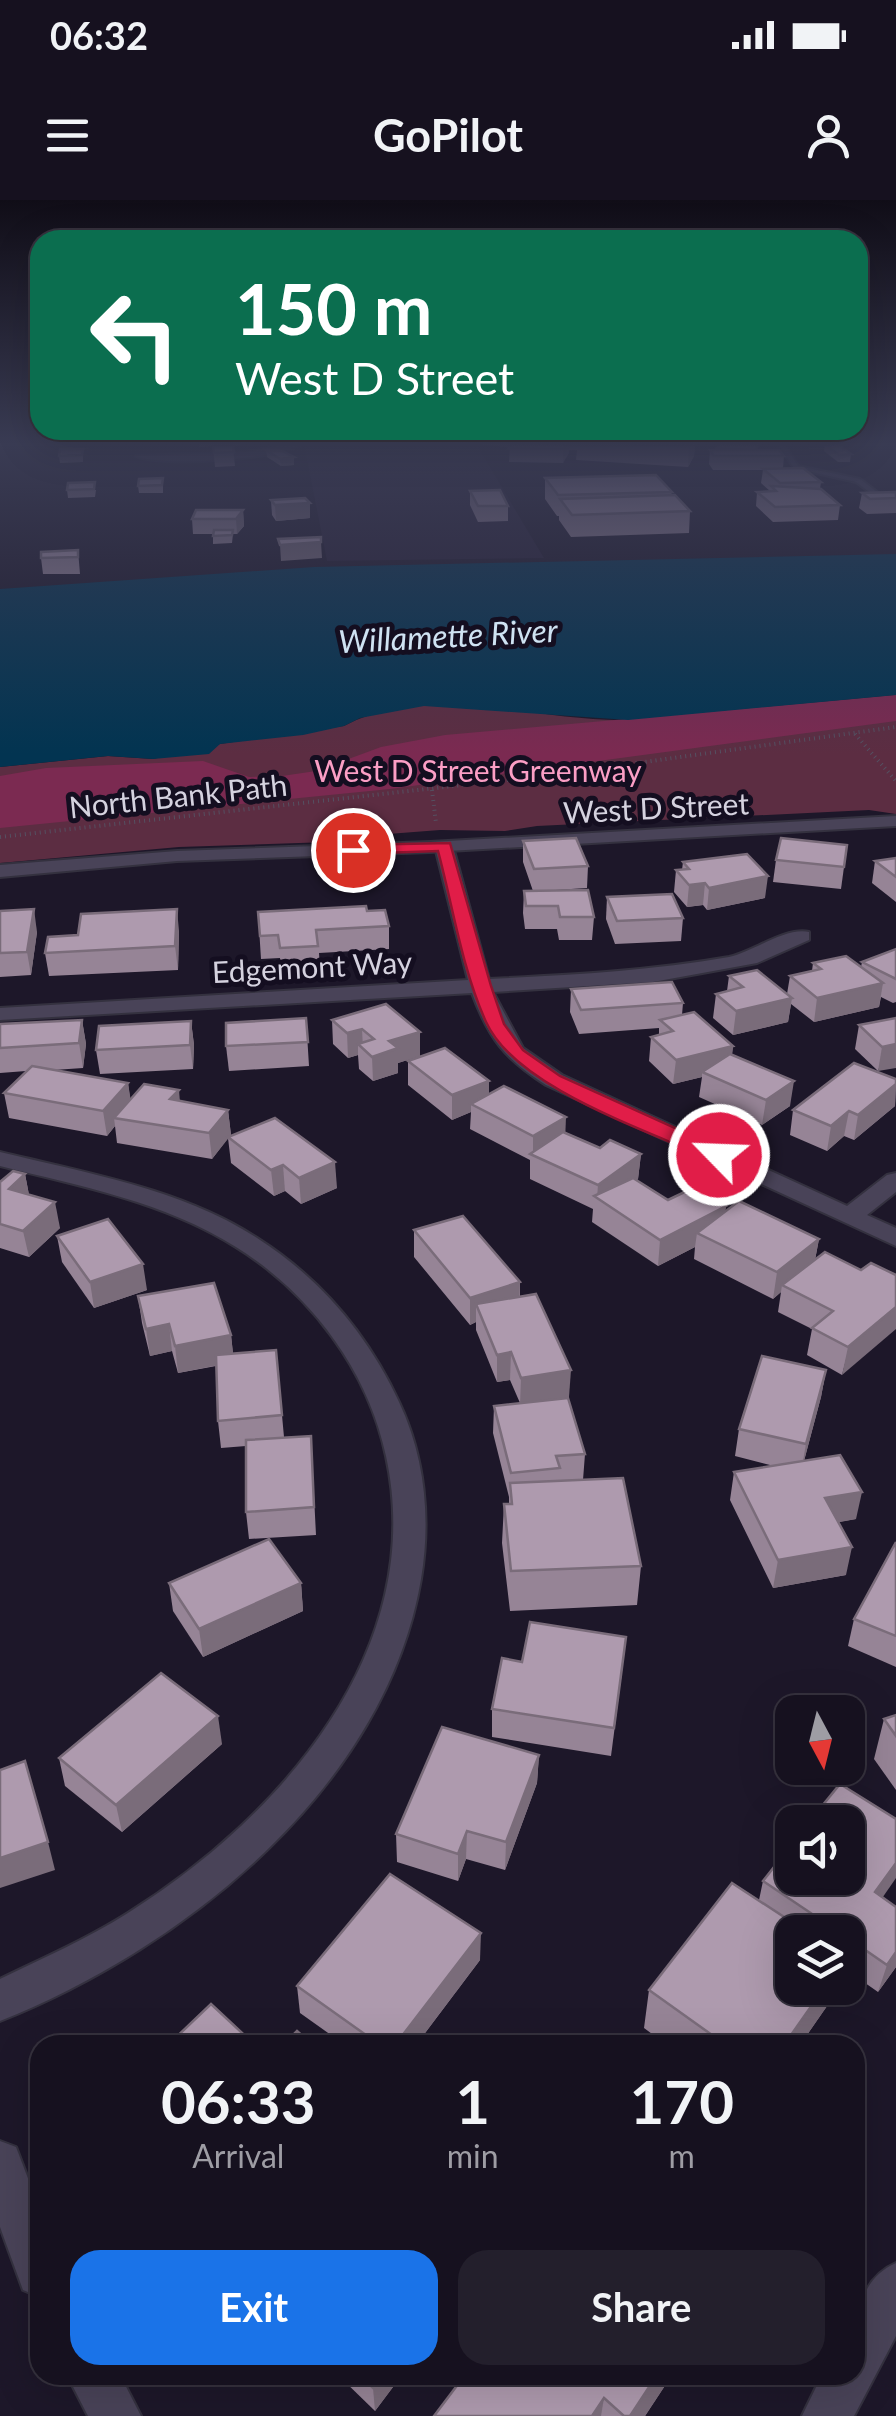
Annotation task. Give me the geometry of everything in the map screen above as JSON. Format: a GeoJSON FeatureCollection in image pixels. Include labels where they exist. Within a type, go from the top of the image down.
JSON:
{"type":"FeatureCollection","features":[{"type":"Feature","properties":{"kind":"street","name":"West D Street"},"geometry":{"type":"LineString","coordinates":[[0,872],[177,856],[896,821]]}},
{"type":"Feature","properties":{"kind":"street"},"geometry":{"type":"LineString","coordinates":[[444,846],[482,986],[496,1024],[516,1054],[554,1080],[896,1238]]}},
{"type":"Feature","properties":{"kind":"street","name":"Edgemont Way"},"geometry":{"type":"LineString","coordinates":[[0,1014],[653,976],[750,959],[802,936]]}},
{"type":"Feature","properties":{"kind":"street"},"geometry":{"type":"LineString","coordinates":[[0,1159],[141,1196],[214,1226],[273,1260],[331,1312],[377,1376],[398,1431],[412,1502],[406,1591],[379,1668],[339,1742],[264,1826],[158,1916],[0,2001]]}},
{"type":"Feature","properties":{"kind":"street"},"geometry":{"type":"LineString","coordinates":[[851,1216],[896,1180]]}},
{"type":"Feature","properties":{"kind":"street"},"geometry":{"type":"LineString","coordinates":[[0,2163],[30,2246]]}},
{"type":"Feature","properties":{"kind":"street"},"geometry":{"type":"LineString","coordinates":[[865,2345],[896,2287]]}},
{"type":"Feature","properties":{"kind":"street"},"geometry":{"type":"LineString","coordinates":[[98,2385],[116,2416]]}},
{"type":"Feature","properties":{"kind":"street"},"geometry":{"type":"LineString","coordinates":[[827,2416],[844,2385]]}},
{"type":"Feature","properties":{"kind":"path","name":"North Bank Path"},"geometry":{"type":"LineString","coordinates":[[0,837],[552,776],[896,727]]}},
{"type":"Feature","properties":{"kind":"path"},"geometry":{"type":"LineString","coordinates":[[854,732],[896,781]]}},
{"type":"Feature","properties":{"kind":"shaded area"},"geometry":{"type":"Polygon","coordinates":[[[324,547],[538,547],[544,558],[327,561],[324,547]]]}},
{"type":"Feature","properties":{"kind":"green space","name":"West D Street Greenway"},"geometry":{"type":"Polygon","coordinates":[[[896,695],[896,814],[869,810],[537,826],[505,831],[440,830],[388,834],[389,840],[179,847],[0,863],[0,767],[108,756],[153,759],[220,744],[344,726],[378,713],[413,706],[486,707],[630,720],[896,695]]]}},
{"type":"Feature","properties":{"kind":"green space"},"geometry":{"type":"Polygon","coordinates":[[[896,695],[896,721],[390,789],[0,828],[0,776],[46,768],[203,761],[249,777],[282,776],[316,771],[381,747],[445,735],[896,695]]]}},
{"type":"Feature","properties":{"kind":"water","name":"Willamette River"},"geometry":{"type":"Polygon","coordinates":[[[896,554],[896,695],[628,720],[424,706],[360,718],[344,726],[303,735],[220,744],[209,754],[153,759],[108,756],[0,767],[0,589],[314,567],[896,554]]]}},
{"type":"Feature","properties":{"kind":"building"},"geometry":{"type":"Polygon","coordinates":[[[78,550],[78,557],[41,558],[41,552],[78,550]]]}},
{"type":"Feature","properties":{"kind":"building"},"geometry":{"type":"Polygon","coordinates":[[[576,838],[588,866],[534,869],[523,841],[576,838]]]}},
{"type":"Feature","properties":{"kind":"building"},"geometry":{"type":"Polygon","coordinates":[[[781,838],[847,845],[844,867],[776,860],[781,838]]]}},
{"type":"Feature","properties":{"kind":"building"},"geometry":{"type":"Polygon","coordinates":[[[747,854],[768,876],[709,888],[705,883],[689,885],[676,870],[689,869],[683,862],[747,854]]]}},
{"type":"Feature","properties":{"kind":"building"},"geometry":{"type":"Polygon","coordinates":[[[896,858],[896,877],[875,861],[896,858]]]}},
{"type":"Feature","properties":{"kind":"building"},"geometry":{"type":"Polygon","coordinates":[[[588,890],[594,917],[560,917],[558,906],[526,906],[524,891],[588,890]]]}},
{"type":"Feature","properties":{"kind":"building"},"geometry":{"type":"Polygon","coordinates":[[[672,894],[683,918],[617,921],[607,897],[672,894]]]}},
{"type":"Feature","properties":{"kind":"building"},"geometry":{"type":"Polygon","coordinates":[[[366,906],[367,911],[385,910],[389,926],[316,930],[318,946],[280,948],[278,935],[260,936],[258,912],[366,906]]]}},
{"type":"Feature","properties":{"kind":"building"},"geometry":{"type":"Polygon","coordinates":[[[34,909],[27,952],[0,953],[0,911],[34,909]]]}},
{"type":"Feature","properties":{"kind":"building"},"geometry":{"type":"Polygon","coordinates":[[[177,909],[175,946],[45,953],[48,937],[78,935],[81,914],[177,909]]]}},
{"type":"Feature","properties":{"kind":"building"},"geometry":{"type":"Polygon","coordinates":[[[896,949],[896,979],[862,962],[896,949]]]}},
{"type":"Feature","properties":{"kind":"building"},"geometry":{"type":"Polygon","coordinates":[[[846,956],[883,983],[817,998],[790,976],[821,969],[813,963],[846,956]]]}},
{"type":"Feature","properties":{"kind":"building"},"geometry":{"type":"Polygon","coordinates":[[[757,970],[792,998],[736,1011],[716,994],[743,987],[729,976],[757,970]]]}},
{"type":"Feature","properties":{"kind":"building"},"geometry":{"type":"Polygon","coordinates":[[[672,982],[683,1003],[581,1010],[571,989],[672,982]]]}},
{"type":"Feature","properties":{"kind":"building"},"geometry":{"type":"Polygon","coordinates":[[[386,1004],[420,1032],[389,1041],[398,1048],[372,1057],[358,1044],[374,1039],[362,1029],[347,1033],[332,1020],[386,1004]]]}},
{"type":"Feature","properties":{"kind":"building"},"geometry":{"type":"Polygon","coordinates":[[[694,1012],[733,1046],[676,1060],[651,1037],[673,1031],[660,1020],[694,1012]]]}},
{"type":"Feature","properties":{"kind":"building"},"geometry":{"type":"Polygon","coordinates":[[[306,1018],[308,1042],[226,1046],[226,1023],[306,1018]]]}},
{"type":"Feature","properties":{"kind":"building"},"geometry":{"type":"Polygon","coordinates":[[[896,1018],[896,1044],[882,1047],[859,1025],[896,1018]]]}},
{"type":"Feature","properties":{"kind":"building"},"geometry":{"type":"Polygon","coordinates":[[[82,1020],[79,1043],[0,1048],[0,1024],[82,1020]]]}},
{"type":"Feature","properties":{"kind":"building"},"geometry":{"type":"Polygon","coordinates":[[[191,1021],[190,1045],[96,1050],[99,1026],[191,1021]]]}},
{"type":"Feature","properties":{"kind":"building"},"geometry":{"type":"Polygon","coordinates":[[[445,1048],[489,1081],[452,1095],[408,1061],[445,1048]]]}},
{"type":"Feature","properties":{"kind":"building"},"geometry":{"type":"Polygon","coordinates":[[[730,1054],[794,1081],[766,1100],[702,1072],[730,1054]]]}},
{"type":"Feature","properties":{"kind":"building"},"geometry":{"type":"Polygon","coordinates":[[[854,1063],[896,1079],[896,1084],[858,1115],[849,1111],[831,1126],[793,1110],[854,1063]]]}},
{"type":"Feature","properties":{"kind":"building"},"geometry":{"type":"Polygon","coordinates":[[[32,1066],[128,1083],[103,1111],[4,1093],[32,1066]]]}},
{"type":"Feature","properties":{"kind":"building"},"geometry":{"type":"Polygon","coordinates":[[[144,1084],[179,1090],[170,1099],[228,1110],[209,1133],[114,1118],[144,1084]]]}},
{"type":"Feature","properties":{"kind":"building"},"geometry":{"type":"Polygon","coordinates":[[[504,1086],[566,1117],[533,1136],[471,1104],[504,1086]]]}},
{"type":"Feature","properties":{"kind":"building"},"geometry":{"type":"Polygon","coordinates":[[[275,1118],[335,1162],[299,1178],[283,1165],[271,1170],[228,1137],[275,1118]]]}},
{"type":"Feature","properties":{"kind":"building"},"geometry":{"type":"Polygon","coordinates":[[[563,1132],[600,1148],[610,1140],[641,1154],[598,1185],[530,1154],[563,1132]]]}},
{"type":"Feature","properties":{"kind":"building"},"geometry":{"type":"Polygon","coordinates":[[[13,1171],[25,1174],[9,1189],[55,1202],[23,1231],[0,1224],[0,1182],[13,1171]]]}},
{"type":"Feature","properties":{"kind":"building"},"geometry":{"type":"Polygon","coordinates":[[[633,1178],[668,1200],[695,1187],[726,1206],[660,1240],[594,1196],[633,1178]]]}},
{"type":"Feature","properties":{"kind":"building"},"geometry":{"type":"Polygon","coordinates":[[[739,1201],[819,1239],[777,1272],[697,1233],[739,1201]]]}},
{"type":"Feature","properties":{"kind":"building"},"geometry":{"type":"Polygon","coordinates":[[[463,1216],[520,1282],[470,1298],[414,1230],[463,1216]]]}},
{"type":"Feature","properties":{"kind":"building"},"geometry":{"type":"Polygon","coordinates":[[[108,1219],[143,1264],[90,1282],[57,1236],[108,1219]]]}},
{"type":"Feature","properties":{"kind":"building"},"geometry":{"type":"Polygon","coordinates":[[[825,1252],[861,1270],[871,1263],[896,1275],[896,1307],[848,1347],[812,1328],[833,1311],[782,1285],[825,1252]]]}},
{"type":"Feature","properties":{"kind":"building"},"geometry":{"type":"Polygon","coordinates":[[[214,1283],[231,1335],[175,1346],[169,1324],[146,1329],[138,1296],[214,1283]]]}},
{"type":"Feature","properties":{"kind":"building"},"geometry":{"type":"Polygon","coordinates":[[[536,1294],[571,1370],[521,1378],[511,1352],[497,1355],[476,1304],[536,1294]]]}},
{"type":"Feature","properties":{"kind":"building"},"geometry":{"type":"Polygon","coordinates":[[[276,1350],[282,1415],[218,1421],[216,1355],[276,1350]]]}},
{"type":"Feature","properties":{"kind":"building"},"geometry":{"type":"Polygon","coordinates":[[[762,1356],[826,1370],[806,1444],[739,1429],[762,1356]]]}},
{"type":"Feature","properties":{"kind":"building"},"geometry":{"type":"Polygon","coordinates":[[[568,1398],[585,1454],[556,1456],[560,1468],[511,1473],[494,1406],[568,1398]]]}},
{"type":"Feature","properties":{"kind":"building"},"geometry":{"type":"Polygon","coordinates":[[[311,1436],[314,1507],[246,1512],[246,1440],[311,1436]]]}},
{"type":"Feature","properties":{"kind":"building"},"geometry":{"type":"Polygon","coordinates":[[[840,1455],[862,1492],[825,1498],[852,1547],[778,1560],[734,1472],[840,1455]]]}},
{"type":"Feature","properties":{"kind":"building"},"geometry":{"type":"Polygon","coordinates":[[[623,1478],[641,1566],[511,1571],[504,1504],[512,1504],[510,1483],[623,1478]]]}},
{"type":"Feature","properties":{"kind":"building"},"geometry":{"type":"Polygon","coordinates":[[[269,1539],[301,1583],[199,1629],[169,1583],[269,1539]]]}},
{"type":"Feature","properties":{"kind":"building"},"geometry":{"type":"Polygon","coordinates":[[[896,1542],[896,1636],[854,1619],[896,1542]]]}},
{"type":"Feature","properties":{"kind":"building"},"geometry":{"type":"Polygon","coordinates":[[[530,1622],[626,1637],[614,1728],[492,1709],[502,1658],[522,1662],[530,1622]]]}},
{"type":"Feature","properties":{"kind":"building"},"geometry":{"type":"Polygon","coordinates":[[[161,1673],[218,1716],[116,1805],[59,1758],[161,1673]]]}},
{"type":"Feature","properties":{"kind":"building"},"geometry":{"type":"Polygon","coordinates":[[[896,1715],[896,1736],[884,1719],[896,1715]]]}},
{"type":"Feature","properties":{"kind":"building"},"geometry":{"type":"Polygon","coordinates":[[[442,1727],[539,1755],[506,1842],[467,1831],[458,1854],[396,1834],[442,1727]]]}},
{"type":"Feature","properties":{"kind":"building"},"geometry":{"type":"Polygon","coordinates":[[[25,1761],[48,1842],[0,1858],[0,1770],[25,1761]]]}},
{"type":"Feature","properties":{"kind":"building"},"geometry":{"type":"Polygon","coordinates":[[[842,1785],[896,1819],[896,1863],[875,1892],[896,1907],[896,1952],[887,1965],[865,1950],[865,1915],[814,1915],[784,1895],[865,1895],[865,1805],[823,1805],[842,1785]]]}},
{"type":"Feature","properties":{"kind":"building"},"geometry":{"type":"Polygon","coordinates":[[[775,1866],[775,1889],[763,1881],[775,1866]]]}},
{"type":"Feature","properties":{"kind":"building"},"geometry":{"type":"Polygon","coordinates":[[[390,1874],[481,1933],[403,2035],[366,2035],[297,1986],[390,1874]]]}},
{"type":"Feature","properties":{"kind":"building"},"geometry":{"type":"Polygon","coordinates":[[[732,1883],[781,1915],[775,1915],[775,2005],[812,2005],[791,2035],[712,2035],[649,1990],[732,1883]]]}},
{"type":"Feature","properties":{"kind":"building"},"geometry":{"type":"Polygon","coordinates":[[[211,2004],[244,2035],[178,2035],[211,2004]]]}},
{"type":"Feature","properties":{"kind":"building"},"geometry":{"type":"Polygon","coordinates":[[[457,2385],[650,2385],[630,2416],[624,2416],[604,2398],[592,2416],[434,2416],[457,2385]]]}},
{"type":"Feature","properties":{"kind":"route"},"geometry":{"type":"LineString","coordinates":[[353,850],[444,846],[482,986],[496,1024],[516,1054],[554,1080],[719,1155]]}}]}
